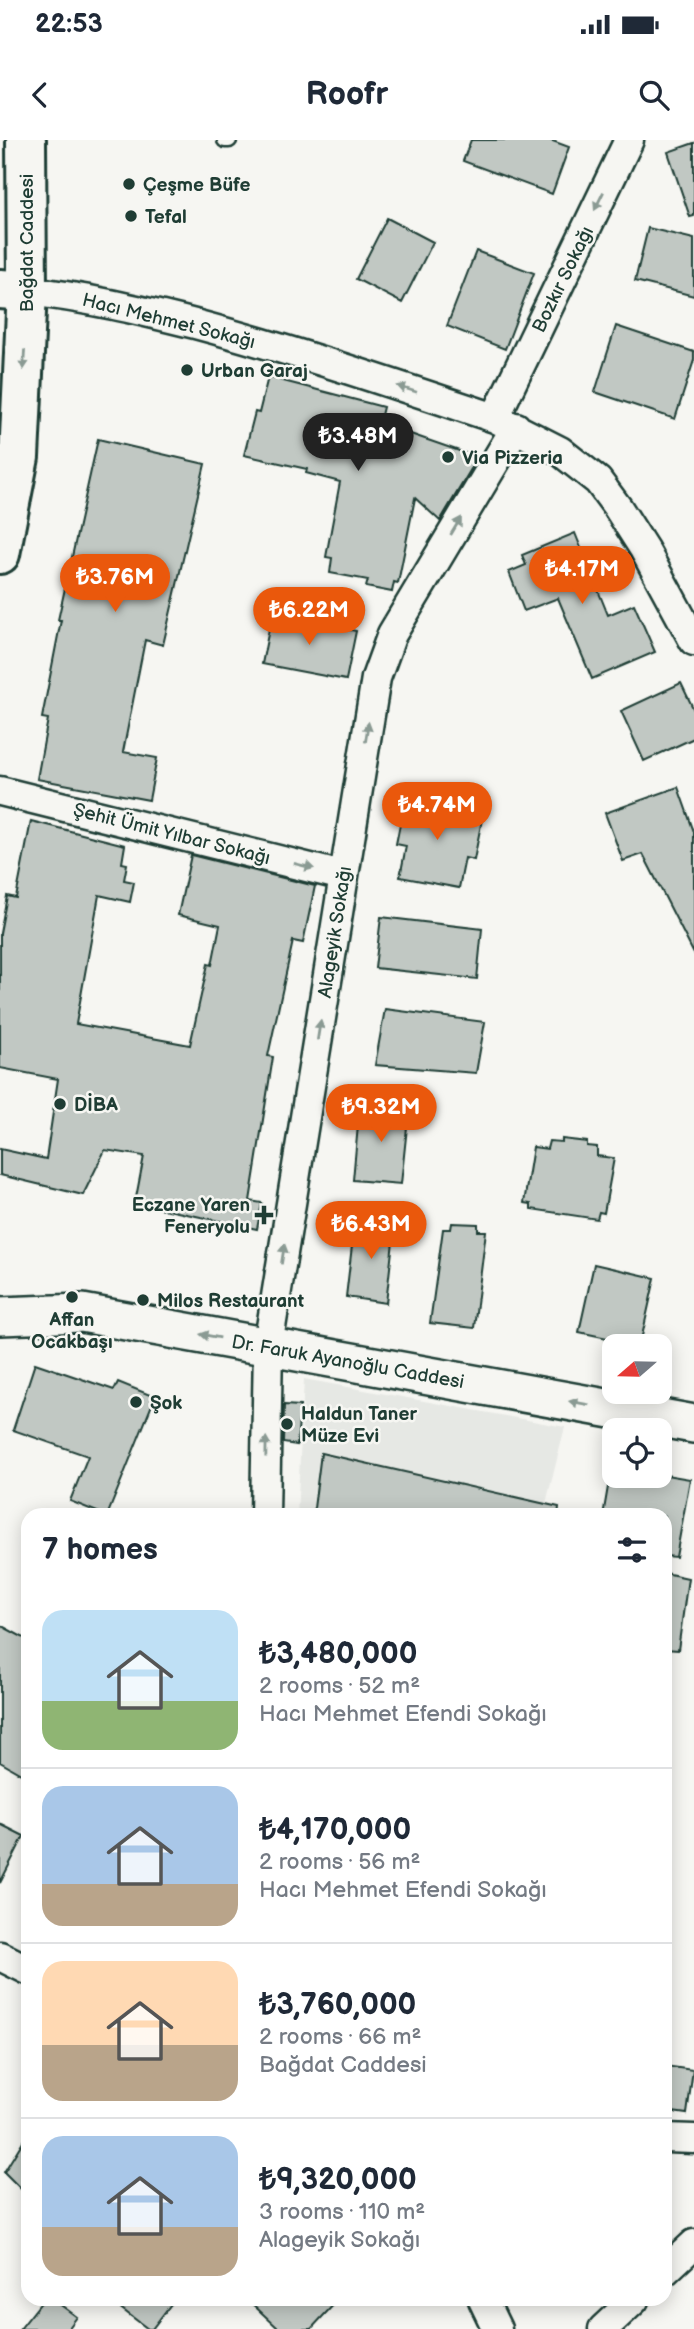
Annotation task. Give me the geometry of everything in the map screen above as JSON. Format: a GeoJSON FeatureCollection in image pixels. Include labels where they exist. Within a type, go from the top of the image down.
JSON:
{"type":"FeatureCollection","features":[{"type":"Feature","properties":{"kind":"main road","name":"Bağdat Caddesi"},"geometry":{"type":"LineString","coordinates":[[0,554],[19,457],[14,290],[26,140]]}},
{"type":"Feature","properties":{"kind":"street","name":"Bozkır Sokağı"},"geometry":{"type":"LineString","coordinates":[[506,422],[629,140]]}},
{"type":"Feature","properties":{"kind":"street","name":"Hacı Mehmet Sokağı"},"geometry":{"type":"LineString","coordinates":[[14,290],[125,306],[309,356],[506,422],[572,459],[590,472],[607,491],[659,574],[694,641]]}},
{"type":"Feature","properties":{"kind":"street","name":"Alageyik Sokağı"},"geometry":{"type":"LineString","coordinates":[[265,1508],[268,1346],[374,686],[384,651],[396,627],[506,422]]}},
{"type":"Feature","properties":{"kind":"street","name":"Şehit Ümit Yılbar Sokağı"},"geometry":{"type":"LineString","coordinates":[[0,791],[343,876]]}},
{"type":"Feature","properties":{"kind":"street","name":"Dr. Faruk Ayanoğlu Caddesi"},"geometry":{"type":"LineString","coordinates":[[0,1316],[82,1313],[694,1424]]}},
{"type":"Feature","properties":{"kind":"street"},"geometry":{"type":"LineString","coordinates":[[0,1956],[21,1966]]}},
{"type":"Feature","properties":{"kind":"street"},"geometry":{"type":"LineString","coordinates":[[672,2138],[694,2139]]}},
{"type":"Feature","properties":{"kind":"street"},"geometry":{"type":"LineString","coordinates":[[672,2264],[694,2244]]}},
{"type":"Feature","properties":{"kind":"street"},"geometry":{"type":"LineString","coordinates":[[486,2306],[497,2329]]}},
{"type":"Feature","properties":{"kind":"street"},"geometry":{"type":"LineString","coordinates":[[603,2329],[628,2306]]}},
{"type":"Feature","properties":{"kind":"shaded area"},"geometry":{"type":"Polygon","coordinates":[[[304,1379],[565,1427],[545,1508],[297,1508],[304,1379]]]}},
{"type":"Feature","properties":{"kind":"building"},"geometry":{"type":"Polygon","coordinates":[[[471,140],[550,140],[569,147],[552,194],[463,161],[471,140]]]}},
{"type":"Feature","properties":{"kind":"building"},"geometry":{"type":"Polygon","coordinates":[[[694,143],[694,216],[690,217],[668,152],[694,143]]]}},
{"type":"Feature","properties":{"kind":"building"},"geometry":{"type":"Polygon","coordinates":[[[387,218],[433,242],[402,303],[356,279],[387,218]]]}},
{"type":"Feature","properties":{"kind":"building"},"geometry":{"type":"Polygon","coordinates":[[[648,228],[694,239],[694,296],[635,281],[648,228]]]}},
{"type":"Feature","properties":{"kind":"building"},"geometry":{"type":"Polygon","coordinates":[[[476,251],[534,273],[505,349],[447,326],[476,251]]]}},
{"type":"Feature","properties":{"kind":"building"},"geometry":{"type":"Polygon","coordinates":[[[616,326],[694,352],[694,360],[675,419],[595,392],[616,326]]]}},
{"type":"Feature","properties":{"kind":"building"},"geometry":{"type":"Polygon","coordinates":[[[268,377],[383,407],[379,423],[471,455],[474,464],[440,521],[415,498],[398,583],[394,582],[392,592],[366,587],[368,580],[330,573],[332,558],[326,557],[340,482],[306,473],[307,469],[244,455],[255,412],[259,413],[268,377]]]}},
{"type":"Feature","properties":{"kind":"building"},"geometry":{"type":"Polygon","coordinates":[[[98,439],[205,464],[163,645],[145,640],[123,752],[157,758],[149,800],[37,779],[48,719],[42,718],[61,620],[58,620],[98,439]]]}},
{"type":"Feature","properties":{"kind":"building"},"geometry":{"type":"Polygon","coordinates":[[[575,533],[608,615],[634,604],[655,652],[592,679],[558,598],[524,611],[509,572],[526,565],[522,555],[575,533]]]}},
{"type":"Feature","properties":{"kind":"building"},"geometry":{"type":"Polygon","coordinates":[[[272,614],[356,631],[346,680],[262,664],[272,614]]]}},
{"type":"Feature","properties":{"kind":"building"},"geometry":{"type":"Polygon","coordinates":[[[681,683],[694,710],[694,738],[644,761],[621,711],[681,683]]]}},
{"type":"Feature","properties":{"kind":"building"},"geometry":{"type":"Polygon","coordinates":[[[678,787],[694,832],[694,954],[643,854],[623,861],[605,813],[678,787]]]}},
{"type":"Feature","properties":{"kind":"building"},"geometry":{"type":"Polygon","coordinates":[[[405,799],[483,814],[474,860],[465,858],[459,888],[400,877],[406,846],[396,844],[405,799]]]}},
{"type":"Feature","properties":{"kind":"building"},"geometry":{"type":"Polygon","coordinates":[[[31,821],[125,845],[122,863],[127,864],[124,880],[134,882],[130,902],[99,895],[76,1024],[190,1045],[208,964],[212,965],[220,925],[178,915],[191,855],[315,886],[303,943],[293,941],[268,1056],[273,1057],[250,1201],[262,1203],[257,1229],[135,1203],[144,1156],[105,1150],[83,1195],[0,1175],[0,1149],[46,1159],[58,1079],[0,1068],[0,933],[7,896],[16,898],[31,821]]]}},
{"type":"Feature","properties":{"kind":"building"},"geometry":{"type":"Polygon","coordinates":[[[381,917],[482,929],[477,979],[375,968],[381,917]]]}},
{"type":"Feature","properties":{"kind":"building"},"geometry":{"type":"Polygon","coordinates":[[[385,1009],[485,1022],[476,1073],[375,1065],[385,1009]]]}},
{"type":"Feature","properties":{"kind":"building"},"geometry":{"type":"Polygon","coordinates":[[[360,1103],[409,1108],[401,1184],[353,1180],[360,1103]]]}},
{"type":"Feature","properties":{"kind":"building"},"geometry":{"type":"Polygon","coordinates":[[[562,1139],[587,1142],[587,1146],[597,1147],[597,1156],[614,1158],[604,1213],[599,1212],[597,1219],[531,1209],[531,1204],[524,1203],[533,1147],[547,1149],[549,1141],[562,1142],[562,1139]]]}},
{"type":"Feature","properties":{"kind":"building"},"geometry":{"type":"Polygon","coordinates":[[[355,1220],[395,1224],[386,1303],[346,1297],[355,1220]]]}},
{"type":"Feature","properties":{"kind":"building"},"geometry":{"type":"Polygon","coordinates":[[[452,1223],[478,1224],[478,1231],[486,1231],[474,1328],[430,1323],[443,1229],[451,1229],[452,1223]]]}},
{"type":"Feature","properties":{"kind":"building"},"geometry":{"type":"Polygon","coordinates":[[[594,1264],[655,1278],[642,1334],[602,1334],[602,1337],[579,1332],[594,1264]]]}},
{"type":"Feature","properties":{"kind":"building"},"geometry":{"type":"Polygon","coordinates":[[[35,1363],[114,1390],[118,1382],[155,1397],[110,1508],[87,1508],[70,1501],[88,1456],[13,1430],[35,1363]]]}},
{"type":"Feature","properties":{"kind":"building","name":"Haldun Taner Müze Evi"},"geometry":{"type":"Polygon","coordinates":[[[284,1405],[300,1406],[297,1445],[283,1443],[284,1405]]]}},
{"type":"Feature","properties":{"kind":"building"},"geometry":{"type":"Polygon","coordinates":[[[321,1453],[559,1507],[559,1508],[314,1508],[321,1453]]]}},
{"type":"Feature","properties":{"kind":"building"},"geometry":{"type":"Polygon","coordinates":[[[672,1476],[690,1479],[676,1557],[672,1557],[672,1508],[604,1508],[608,1488],[672,1488],[672,1476]]]}},
{"type":"Feature","properties":{"kind":"building"},"geometry":{"type":"Polygon","coordinates":[[[672,1575],[688,1578],[678,1650],[672,1650],[672,1575]]]}},
{"type":"Feature","properties":{"kind":"building"},"geometry":{"type":"Polygon","coordinates":[[[0,1625],[21,1636],[21,1774],[0,1762],[0,1625]]]}},
{"type":"Feature","properties":{"kind":"building"},"geometry":{"type":"Polygon","coordinates":[[[0,1824],[21,1834],[21,1842],[0,1883],[0,1824]]]}},
{"type":"Feature","properties":{"kind":"building"},"geometry":{"type":"Polygon","coordinates":[[[672,2067],[693,2070],[687,2114],[672,2112],[672,2067]]]}},
{"type":"Feature","properties":{"kind":"building"},"geometry":{"type":"Polygon","coordinates":[[[21,2144],[21,2189],[4,2172],[21,2144]]]}},
{"type":"Feature","properties":{"kind":"building"},"geometry":{"type":"Polygon","coordinates":[[[38,2306],[62,2306],[77,2317],[68,2329],[20,2329],[38,2306]]]}},
{"type":"Feature","properties":{"kind":"building"},"geometry":{"type":"Polygon","coordinates":[[[118,2306],[169,2306],[152,2329],[148,2329],[118,2306]]]}},
{"type":"Feature","properties":{"kind":"building"},"geometry":{"type":"Polygon","coordinates":[[[254,2306],[332,2306],[311,2329],[279,2329],[254,2306]]]}},
{"type":"Feature","properties":{"kind":"place","name":"Çeşme Büfe"},"geometry":{"type":"Point","coordinates":[129,184]}},
{"type":"Feature","properties":{"kind":"place","name":"Tefal"},"geometry":{"type":"Point","coordinates":[131,216]}},
{"type":"Feature","properties":{"kind":"place","name":"Urban Garaj"},"geometry":{"type":"Point","coordinates":[187,370]}},
{"type":"Feature","properties":{"kind":"place","name":"Via Pizzeria"},"geometry":{"type":"Point","coordinates":[448,457]}},
{"type":"Feature","properties":{"kind":"place","name":"DİBA"},"geometry":{"type":"Point","coordinates":[60,1104]}},
{"type":"Feature","properties":{"kind":"place","name":"Eczane Yaren Feneryolu"},"geometry":{"type":"Point","coordinates":[264,1215]}},
{"type":"Feature","properties":{"kind":"place","name":"Affan Ocakbaşı"},"geometry":{"type":"Point","coordinates":[72,1297]}},
{"type":"Feature","properties":{"kind":"place","name":"Milos Restaurant"},"geometry":{"type":"Point","coordinates":[143,1300]}},
{"type":"Feature","properties":{"kind":"place","name":"Şok"},"geometry":{"type":"Point","coordinates":[136,1402]}},
{"type":"Feature","properties":{"kind":"place","name":"Haldun Taner Müze Evi"},"geometry":{"type":"Point","coordinates":[287,1424]}}]}
